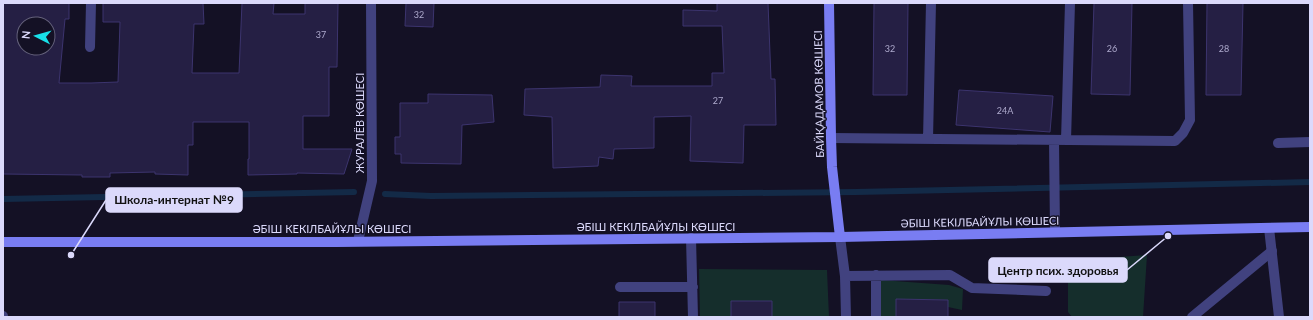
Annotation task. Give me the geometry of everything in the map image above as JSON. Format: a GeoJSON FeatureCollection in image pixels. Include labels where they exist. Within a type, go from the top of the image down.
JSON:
{"type":"FeatureCollection","features":[{"type":"Feature","properties":{"kind":"street"},"geometry":{"type":"LineString","coordinates":[[90,3],[90,47]]}},
{"type":"Feature","properties":{"kind":"street","name":"ЖУРАЛЁВ КӨШЕСІ"},"geometry":{"type":"LineString","coordinates":[[358,241],[372,181],[371,3]]}},
{"type":"Feature","properties":{"kind":"street","name":"БАЙҚАДАМОВ КӨШЕСІ"},"geometry":{"type":"LineString","coordinates":[[829,3],[831,138],[840,237]]}},
{"type":"Feature","properties":{"kind":"street"},"geometry":{"type":"LineString","coordinates":[[928,139],[931,3]]}},
{"type":"Feature","properties":{"kind":"street"},"geometry":{"type":"LineString","coordinates":[[1066,140],[1070,3]]}},
{"type":"Feature","properties":{"kind":"street"},"geometry":{"type":"LineString","coordinates":[[831,138],[1175,141],[1183,133],[1190,120],[1188,3]]}},
{"type":"Feature","properties":{"kind":"street"},"geometry":{"type":"LineString","coordinates":[[1054,140],[1054,228]]}},
{"type":"Feature","properties":{"kind":"street"},"geometry":{"type":"LineString","coordinates":[[1278,143],[1310,142]]}},
{"type":"Feature","properties":{"kind":"street","name":"ӘБІШ КЕКІЛБАЙҰЛЫ КӨШЕСІ"},"geometry":{"type":"LineString","coordinates":[[3,242],[840,237],[1054,228],[1310,227]]}},
{"type":"Feature","properties":{"kind":"street"},"geometry":{"type":"LineString","coordinates":[[1269,228],[1279,317]]}},
{"type":"Feature","properties":{"kind":"street"},"geometry":{"type":"LineString","coordinates":[[840,237],[845,276],[846,317]]}},
{"type":"Feature","properties":{"kind":"street"},"geometry":{"type":"LineString","coordinates":[[691,238],[693,317]]}},
{"type":"Feature","properties":{"kind":"street"},"geometry":{"type":"LineString","coordinates":[[1192,317],[1272,251]]}},
{"type":"Feature","properties":{"kind":"street"},"geometry":{"type":"LineString","coordinates":[[876,275],[876,317]]}},
{"type":"Feature","properties":{"kind":"street"},"geometry":{"type":"LineString","coordinates":[[845,276],[950,275],[972,288],[1046,291]]}},
{"type":"Feature","properties":{"kind":"street"},"geometry":{"type":"LineString","coordinates":[[620,287],[693,287]]}},
{"type":"Feature","properties":{"kind":"green space"},"geometry":{"type":"Polygon","coordinates":[[[1147,255],[1143,317],[1072,317],[1068,312],[1068,269],[1077,260],[1147,255]]]}},
{"type":"Feature","properties":{"kind":"green space"},"geometry":{"type":"Polygon","coordinates":[[[699,269],[827,270],[829,317],[772,317],[772,301],[731,301],[731,317],[700,317],[699,269]]]}},
{"type":"Feature","properties":{"kind":"green space"},"geometry":{"type":"Polygon","coordinates":[[[881,280],[949,285],[963,289],[962,310],[948,307],[948,300],[897,299],[896,317],[881,317],[881,280]]]}},
{"type":"Feature","properties":{"kind":"building"},"geometry":{"type":"Polygon","coordinates":[[[3,3],[69,3],[69,19],[65,19],[59,83],[91,83],[118,82],[120,22],[103,22],[103,3],[203,3],[204,24],[194,24],[192,73],[239,73],[242,3],[274,3],[273,14],[305,14],[305,3],[338,3],[337,67],[329,67],[329,116],[303,116],[303,149],[352,149],[344,174],[297,173],[248,175],[249,122],[193,122],[193,145],[188,145],[188,175],[155,174],[155,172],[110,173],[110,177],[82,177],[82,175],[3,174],[3,3]]]}},
{"type":"Feature","properties":{"kind":"building"},"geometry":{"type":"Polygon","coordinates":[[[406,3],[434,3],[433,27],[405,26],[406,3]]]}},
{"type":"Feature","properties":{"kind":"building"},"geometry":{"type":"Polygon","coordinates":[[[717,3],[768,3],[771,79],[775,79],[776,125],[744,125],[743,163],[690,161],[691,116],[654,117],[654,148],[614,149],[613,159],[599,157],[598,166],[553,168],[552,117],[524,115],[525,89],[600,87],[601,75],[632,76],[631,86],[712,86],[712,73],[724,73],[722,26],[683,26],[683,10],[717,11],[717,3]]]}},
{"type":"Feature","properties":{"kind":"building"},"geometry":{"type":"Polygon","coordinates":[[[874,3],[908,3],[907,95],[873,95],[874,3]]]}},
{"type":"Feature","properties":{"kind":"building"},"geometry":{"type":"Polygon","coordinates":[[[1094,3],[1132,3],[1130,95],[1091,94],[1094,3]]]}},
{"type":"Feature","properties":{"kind":"building"},"geometry":{"type":"Polygon","coordinates":[[[1207,3],[1243,3],[1241,95],[1206,95],[1207,3]]]}},
{"type":"Feature","properties":{"kind":"building"},"geometry":{"type":"Polygon","coordinates":[[[959,90],[1053,96],[1050,132],[956,125],[959,90]]]}},
{"type":"Feature","properties":{"kind":"building"},"geometry":{"type":"Polygon","coordinates":[[[428,94],[492,95],[494,122],[462,125],[461,164],[401,163],[401,154],[395,154],[395,137],[400,137],[400,103],[428,103],[428,94]]]}},
{"type":"Feature","properties":{"kind":"building"},"geometry":{"type":"Polygon","coordinates":[[[896,299],[948,300],[948,317],[896,317],[896,299]]]}},
{"type":"Feature","properties":{"kind":"building"},"geometry":{"type":"Polygon","coordinates":[[[731,301],[772,301],[772,317],[731,317],[731,301]]]}},
{"type":"Feature","properties":{"kind":"building"},"geometry":{"type":"Polygon","coordinates":[[[619,302],[655,302],[655,317],[619,317],[619,302]]]}},
{"type":"Feature","properties":{"kind":"waterway"},"geometry":{"type":"LineString","coordinates":[[385,194],[431,196],[856,192],[1310,182]]}},
{"type":"Feature","properties":{"kind":"waterway"},"geometry":{"type":"LineString","coordinates":[[3,199],[354,192]]}},
{"type":"Feature","properties":{"kind":"place","name":"Центр псих. здоровья"},"geometry":{"type":"Point","coordinates":[1168,236]}},
{"type":"Feature","properties":{"kind":"place","name":"Школа-интернат №9"},"geometry":{"type":"Point","coordinates":[71,255]}}]}
